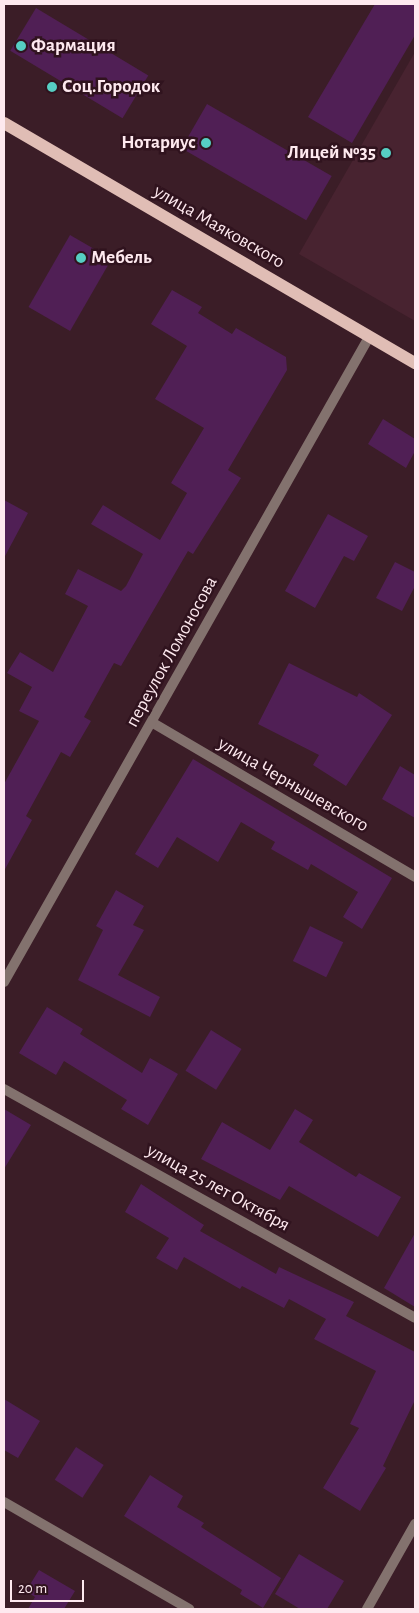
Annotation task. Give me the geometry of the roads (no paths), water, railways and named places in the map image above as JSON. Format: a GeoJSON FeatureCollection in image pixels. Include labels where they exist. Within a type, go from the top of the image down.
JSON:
{"type":"FeatureCollection","features":[{"type":"Feature","properties":{"kind":"main road","name":"улица Маяковского"},"geometry":{"type":"LineString","coordinates":[[4,123],[415,364]]}},
{"type":"Feature","properties":{"kind":"street","name":"переулок Ломоносова"},"geometry":{"type":"LineString","coordinates":[[4,982],[369,337]]}},
{"type":"Feature","properties":{"kind":"street","name":"улица Чернышевского"},"geometry":{"type":"LineString","coordinates":[[152,723],[415,877]]}},
{"type":"Feature","properties":{"kind":"street","name":"улица 25 лет Октября"},"geometry":{"type":"LineString","coordinates":[[4,1089],[415,1318]]}},
{"type":"Feature","properties":{"kind":"street"},"geometry":{"type":"LineString","coordinates":[[4,1502],[189,1609]]}},
{"type":"Feature","properties":{"kind":"street"},"geometry":{"type":"LineString","coordinates":[[367,1609],[415,1524]]}},
{"type":"Feature","properties":{"kind":"place","name":"Фармация"},"geometry":{"type":"Point","coordinates":[21,46]}},
{"type":"Feature","properties":{"kind":"place","name":"Соц.Городок"},"geometry":{"type":"Point","coordinates":[52,87]}},
{"type":"Feature","properties":{"kind":"place","name":"Нотариус"},"geometry":{"type":"Point","coordinates":[206,143]}},
{"type":"Feature","properties":{"kind":"place","name":"Лицей №35"},"geometry":{"type":"Point","coordinates":[386,153]}},
{"type":"Feature","properties":{"kind":"place","name":"Мебель"},"geometry":{"type":"Point","coordinates":[81,258]}}]}
